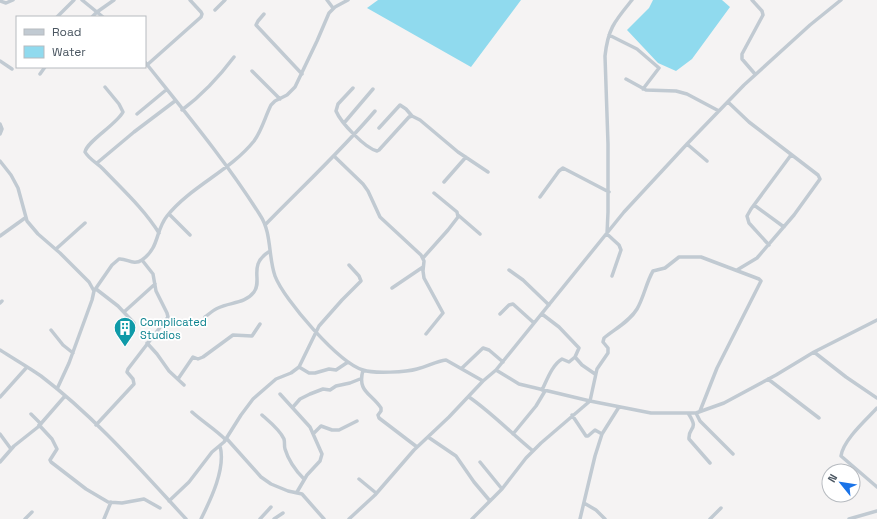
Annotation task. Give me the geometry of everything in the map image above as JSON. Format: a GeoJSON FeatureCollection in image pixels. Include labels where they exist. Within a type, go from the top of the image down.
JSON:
{"type":"FeatureCollection","features":[{"type":"Feature","properties":{"kind":"street"},"geometry":{"type":"LineString","coordinates":[[0,1],[8,3],[14,0]]}},
{"type":"Feature","properties":{"kind":"street"},"geometry":{"type":"LineString","coordinates":[[58,16],[74,0]]}},
{"type":"Feature","properties":{"kind":"street"},"geometry":{"type":"LineString","coordinates":[[82,0],[102,16]]}},
{"type":"Feature","properties":{"kind":"street"},"geometry":{"type":"LineString","coordinates":[[93,16],[114,0]]}},
{"type":"Feature","properties":{"kind":"street"},"geometry":{"type":"LineString","coordinates":[[190,0],[201,12],[201,17],[146,64],[227,166],[265,225],[275,276],[294,305],[316,332],[348,362],[363,370],[381,372],[412,370],[444,360],[449,361],[483,381]]}},
{"type":"Feature","properties":{"kind":"street"},"geometry":{"type":"LineString","coordinates":[[215,10],[225,0]]}},
{"type":"Feature","properties":{"kind":"street"},"geometry":{"type":"LineString","coordinates":[[327,0],[334,8]]}},
{"type":"Feature","properties":{"kind":"street"},"geometry":{"type":"LineString","coordinates":[[607,234],[609,192],[605,69],[606,50],[608,35],[614,21],[632,0]]}},
{"type":"Feature","properties":{"kind":"street"},"geometry":{"type":"LineString","coordinates":[[752,0],[762,11],[763,16],[742,54],[742,59],[745,65],[756,74]]}},
{"type":"Feature","properties":{"kind":"street"},"geometry":{"type":"LineString","coordinates":[[349,519],[376,493],[417,447],[496,370],[624,212],[686,144],[756,74],[810,25],[841,0]]}},
{"type":"Feature","properties":{"kind":"street"},"geometry":{"type":"LineString","coordinates":[[57,389],[73,353],[95,290],[112,265],[119,259],[134,262],[142,260],[155,245],[161,225],[169,214],[195,190],[227,166],[253,141],[261,129],[274,101],[280,99],[295,87],[317,41],[326,18],[334,8],[347,1]]}},
{"type":"Feature","properties":{"kind":"street"},"geometry":{"type":"LineString","coordinates":[[264,14],[256,25],[302,74]]}},
{"type":"Feature","properties":{"kind":"street"},"geometry":{"type":"LineString","coordinates":[[608,35],[637,49],[659,68],[643,89]]}},
{"type":"Feature","properties":{"kind":"street"},"geometry":{"type":"LineString","coordinates":[[182,110],[213,82],[234,57]]}},
{"type":"Feature","properties":{"kind":"street"},"geometry":{"type":"LineString","coordinates":[[0,62],[12,69]]}},
{"type":"Feature","properties":{"kind":"street"},"geometry":{"type":"LineString","coordinates":[[40,74],[44,68]]}},
{"type":"Feature","properties":{"kind":"street"},"geometry":{"type":"LineString","coordinates":[[252,71],[280,99]]}},
{"type":"Feature","properties":{"kind":"street"},"geometry":{"type":"LineString","coordinates":[[626,79],[643,89],[653,91],[664,90],[687,94],[719,111]]}},
{"type":"Feature","properties":{"kind":"street"},"geometry":{"type":"LineString","coordinates":[[105,87],[119,104],[123,112],[121,116],[88,146],[85,150],[86,155],[97,163],[143,210],[159,234]]}},
{"type":"Feature","properties":{"kind":"street"},"geometry":{"type":"LineString","coordinates":[[353,88],[336,108],[337,114],[355,135],[373,150],[378,151],[412,116]]}},
{"type":"Feature","properties":{"kind":"street"},"geometry":{"type":"LineString","coordinates":[[344,123],[374,89]]}},
{"type":"Feature","properties":{"kind":"street"},"geometry":{"type":"LineString","coordinates":[[137,114],[166,90]]}},
{"type":"Feature","properties":{"kind":"street"},"geometry":{"type":"LineString","coordinates":[[97,163],[134,132],[175,101]]}},
{"type":"Feature","properties":{"kind":"street"},"geometry":{"type":"LineString","coordinates":[[728,102],[749,122],[818,175],[820,179],[769,245],[755,260],[737,270]]}},
{"type":"Feature","properties":{"kind":"street"},"geometry":{"type":"LineString","coordinates":[[379,128],[400,106],[406,109],[412,116],[426,125],[439,137],[488,172]]}},
{"type":"Feature","properties":{"kind":"street"},"geometry":{"type":"LineString","coordinates":[[265,225],[355,135],[375,111]]}},
{"type":"Feature","properties":{"kind":"street"},"geometry":{"type":"LineString","coordinates":[[0,124],[2,129],[0,134]]}},
{"type":"Feature","properties":{"kind":"street"},"geometry":{"type":"LineString","coordinates":[[686,144],[707,161]]}},
{"type":"Feature","properties":{"kind":"street"},"geometry":{"type":"LineString","coordinates":[[769,245],[747,219],[748,214],[791,155]]}},
{"type":"Feature","properties":{"kind":"street"},"geometry":{"type":"LineString","coordinates":[[334,156],[363,184],[380,216],[423,258]]}},
{"type":"Feature","properties":{"kind":"street"},"geometry":{"type":"LineString","coordinates":[[444,182],[466,157]]}},
{"type":"Feature","properties":{"kind":"street"},"geometry":{"type":"LineString","coordinates":[[0,161],[11,175],[18,188],[25,218],[34,230],[56,249],[95,290],[124,312],[134,323]]}},
{"type":"Feature","properties":{"kind":"street"},"geometry":{"type":"LineString","coordinates":[[540,197],[559,171],[563,168],[609,192]]}},
{"type":"Feature","properties":{"kind":"street"},"geometry":{"type":"LineString","coordinates":[[434,193],[455,210],[458,215],[480,234]]}},
{"type":"Feature","properties":{"kind":"street"},"geometry":{"type":"LineString","coordinates":[[754,204],[784,227]]}},
{"type":"Feature","properties":{"kind":"street"},"geometry":{"type":"LineString","coordinates":[[169,214],[190,235]]}},
{"type":"Feature","properties":{"kind":"street"},"geometry":{"type":"LineString","coordinates":[[426,334],[443,313],[424,278],[423,258],[448,230],[458,215]]}},
{"type":"Feature","properties":{"kind":"street"},"geometry":{"type":"LineString","coordinates":[[0,236],[25,218]]}},
{"type":"Feature","properties":{"kind":"street"},"geometry":{"type":"LineString","coordinates":[[56,249],[85,223]]}},
{"type":"Feature","properties":{"kind":"street"},"geometry":{"type":"LineString","coordinates":[[607,234],[619,245],[621,250],[612,276]]}},
{"type":"Feature","properties":{"kind":"street"},"geometry":{"type":"LineString","coordinates":[[205,317],[219,307],[243,300],[253,293],[257,286],[256,269],[262,257],[270,251]]}},
{"type":"Feature","properties":{"kind":"street"},"geometry":{"type":"LineString","coordinates":[[474,518],[502,489],[533,450],[590,401],[595,374],[608,353],[608,348],[603,340],[633,314],[654,271],[664,268],[677,258],[705,258],[759,279],[761,283],[717,368],[698,412],[700,421],[732,454]]}},
{"type":"Feature","properties":{"kind":"street"},"geometry":{"type":"LineString","coordinates":[[96,425],[134,384],[133,379],[127,373],[127,370],[168,317],[156,292],[153,274],[142,260]]}},
{"type":"Feature","properties":{"kind":"street"},"geometry":{"type":"LineString","coordinates":[[169,501],[184,488],[206,459],[226,439],[241,415],[254,399],[276,379],[291,373],[298,368],[316,332],[329,314],[361,282],[359,276],[349,265]]}},
{"type":"Feature","properties":{"kind":"street"},"geometry":{"type":"LineString","coordinates":[[392,288],[423,268]]}},
{"type":"Feature","properties":{"kind":"street"},"geometry":{"type":"LineString","coordinates":[[509,270],[523,280],[549,305]]}},
{"type":"Feature","properties":{"kind":"street"},"geometry":{"type":"LineString","coordinates":[[124,312],[155,284]]}},
{"type":"Feature","properties":{"kind":"street"},"geometry":{"type":"LineString","coordinates":[[500,314],[509,305],[513,304],[534,323]]}},
{"type":"Feature","properties":{"kind":"street"},"geometry":{"type":"LineString","coordinates":[[513,434],[536,406],[558,361],[563,359],[569,362],[575,357],[578,348],[559,327],[542,314]]}},
{"type":"Feature","properties":{"kind":"street"},"geometry":{"type":"LineString","coordinates":[[496,370],[515,382],[590,401],[651,413],[698,412],[724,403],[814,352],[877,320]]}},
{"type":"Feature","properties":{"kind":"street"},"geometry":{"type":"LineString","coordinates":[[178,379],[193,357],[198,359],[203,357],[233,335],[252,336],[260,324]]}},
{"type":"Feature","properties":{"kind":"street"},"geometry":{"type":"LineString","coordinates":[[51,330],[63,345],[73,353]]}},
{"type":"Feature","properties":{"kind":"street"},"geometry":{"type":"LineString","coordinates":[[147,343],[170,371],[184,385]]}},
{"type":"Feature","properties":{"kind":"street"},"geometry":{"type":"LineString","coordinates":[[462,368],[483,348],[489,350],[503,362]]}},
{"type":"Feature","properties":{"kind":"street"},"geometry":{"type":"LineString","coordinates":[[0,350],[27,367],[65,396],[130,457],[186,519]]}},
{"type":"Feature","properties":{"kind":"street"},"geometry":{"type":"LineString","coordinates":[[814,352],[846,377],[877,398]]}},
{"type":"Feature","properties":{"kind":"street"},"geometry":{"type":"LineString","coordinates":[[575,357],[582,365],[595,374]]}},
{"type":"Feature","properties":{"kind":"street"},"geometry":{"type":"LineString","coordinates":[[298,368],[309,373],[315,373],[329,369],[336,370],[348,362]]}},
{"type":"Feature","properties":{"kind":"street"},"geometry":{"type":"LineString","coordinates":[[0,397],[27,367]]}},
{"type":"Feature","properties":{"kind":"street"},"geometry":{"type":"LineString","coordinates":[[363,370],[360,378],[362,387],[381,408],[378,415],[379,418],[417,447]]}},
{"type":"Feature","properties":{"kind":"street"},"geometry":{"type":"LineString","coordinates":[[293,407],[300,399],[310,394],[324,389],[330,390],[336,386],[350,383],[360,378]]}},
{"type":"Feature","properties":{"kind":"street"},"geometry":{"type":"LineString","coordinates":[[768,379],[819,418]]}},
{"type":"Feature","properties":{"kind":"street"},"geometry":{"type":"LineString","coordinates":[[280,394],[306,422],[314,433],[321,450],[322,457],[304,479],[297,492]]}},
{"type":"Feature","properties":{"kind":"street"},"geometry":{"type":"LineString","coordinates":[[0,462],[11,449],[40,425],[65,396]]}},
{"type":"Feature","properties":{"kind":"street"},"geometry":{"type":"LineString","coordinates":[[469,397],[489,411],[513,434],[533,450]]}},
{"type":"Feature","properties":{"kind":"street"},"geometry":{"type":"LineString","coordinates":[[580,519],[595,456],[602,434],[619,407]]}},
{"type":"Feature","properties":{"kind":"street"},"geometry":{"type":"LineString","coordinates":[[877,408],[858,428],[845,445],[841,456],[877,487]]}},
{"type":"Feature","properties":{"kind":"street"},"geometry":{"type":"LineString","coordinates":[[192,412],[226,439],[261,477],[276,486],[305,496],[324,519]]}},
{"type":"Feature","properties":{"kind":"street"},"geometry":{"type":"LineString","coordinates":[[688,413],[694,425],[689,435],[689,439],[710,462]]}},
{"type":"Feature","properties":{"kind":"street"},"geometry":{"type":"LineString","coordinates":[[31,414],[52,439],[57,449],[50,460],[51,462],[86,489],[103,500],[122,503],[144,499],[160,508]]}},
{"type":"Feature","properties":{"kind":"street"},"geometry":{"type":"LineString","coordinates":[[262,415],[273,425],[282,437],[285,448],[295,468],[304,479]]}},
{"type":"Feature","properties":{"kind":"street"},"geometry":{"type":"LineString","coordinates":[[572,415],[586,436],[595,430],[602,434]]}},
{"type":"Feature","properties":{"kind":"street"},"geometry":{"type":"LineString","coordinates":[[314,433],[321,426],[332,430],[339,430],[357,420]]}},
{"type":"Feature","properties":{"kind":"street"},"geometry":{"type":"LineString","coordinates":[[0,434],[11,449]]}},
{"type":"Feature","properties":{"kind":"street"},"geometry":{"type":"LineString","coordinates":[[428,437],[456,456],[474,482],[490,501]]}},
{"type":"Feature","properties":{"kind":"street"},"geometry":{"type":"LineString","coordinates":[[201,519],[213,492],[220,468],[222,453],[220,446]]}},
{"type":"Feature","properties":{"kind":"street"},"geometry":{"type":"LineString","coordinates":[[480,462],[502,489]]}},
{"type":"Feature","properties":{"kind":"street"},"geometry":{"type":"LineString","coordinates":[[358,479],[376,493]]}},
{"type":"Feature","properties":{"kind":"street"},"geometry":{"type":"LineString","coordinates":[[104,519],[111,502]]}},
{"type":"Feature","properties":{"kind":"street"},"geometry":{"type":"LineString","coordinates":[[584,503],[596,510],[605,519]]}},
{"type":"Feature","properties":{"kind":"street"},"geometry":{"type":"LineString","coordinates":[[260,519],[271,507]]}},
{"type":"Feature","properties":{"kind":"street"},"geometry":{"type":"LineString","coordinates":[[710,519],[721,508]]}},
{"type":"Feature","properties":{"kind":"street"},"geometry":{"type":"LineString","coordinates":[[25,519],[32,512]]}},
{"type":"Feature","properties":{"kind":"street"},"geometry":{"type":"LineString","coordinates":[[849,519],[877,512]]}},
{"type":"Feature","properties":{"kind":"street"},"geometry":{"type":"LineString","coordinates":[[274,519],[283,513]]}},
{"type":"Feature","properties":{"kind":"water"},"geometry":{"type":"Polygon","coordinates":[[[378,0],[521,0],[471,67],[367,8],[378,0]]]}},
{"type":"Feature","properties":{"kind":"water"},"geometry":{"type":"Polygon","coordinates":[[[653,0],[722,0],[730,7],[692,59],[676,71],[658,63],[627,30],[649,8],[653,0]]]}},
{"type":"Feature","properties":{"kind":"place","name":"Complicated Studios"},"geometry":{"type":"Point","coordinates":[125,348]}}]}
